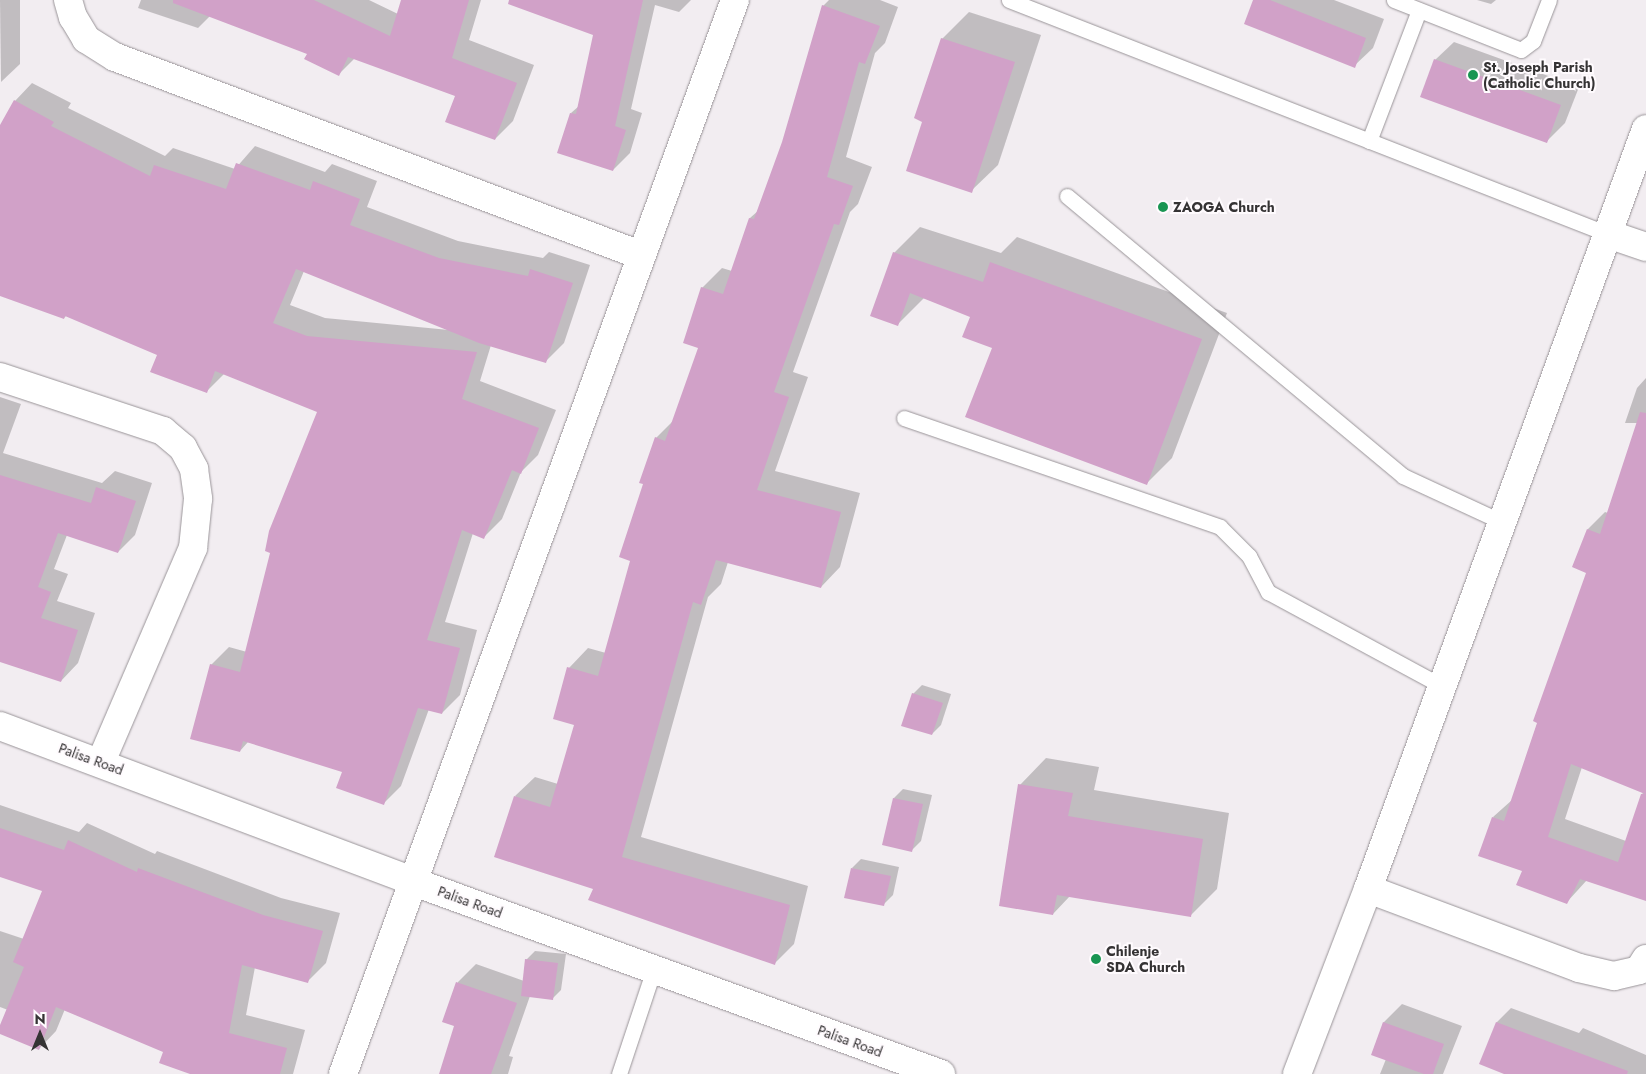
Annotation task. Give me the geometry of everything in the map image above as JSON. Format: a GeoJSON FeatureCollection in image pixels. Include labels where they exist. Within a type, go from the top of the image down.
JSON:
{"type":"FeatureCollection","features":[{"type":"Feature","properties":{"kind":"street"},"geometry":{"type":"LineString","coordinates":[[68,0],[73,17],[86,39],[115,57],[640,255]]}},
{"type":"Feature","properties":{"kind":"street"},"geometry":{"type":"LineString","coordinates":[[343,1074],[640,255],[735,0]]}},
{"type":"Feature","properties":{"kind":"street"},"geometry":{"type":"LineString","coordinates":[[1297,1074],[1368,889],[1646,129]]}},
{"type":"Feature","properties":{"kind":"street"},"geometry":{"type":"LineString","coordinates":[[1608,234],[1646,247]]}},
{"type":"Feature","properties":{"kind":"street"},"geometry":{"type":"LineString","coordinates":[[0,377],[163,431],[183,448],[194,469],[198,499],[193,548],[101,762]]}},
{"type":"Feature","properties":{"kind":"street","name":"Palisa Road"},"geometry":{"type":"LineString","coordinates":[[0,726],[101,762],[414,882],[941,1074]]}},
{"type":"Feature","properties":{"kind":"street"},"geometry":{"type":"LineString","coordinates":[[1368,889],[1579,968],[1614,976],[1639,970],[1646,959]]}},
{"type":"Feature","properties":{"kind":"lane"},"geometry":{"type":"LineString","coordinates":[[1009,0],[1043,6],[1369,141],[1608,234]]}},
{"type":"Feature","properties":{"kind":"lane"},"geometry":{"type":"LineString","coordinates":[[1394,0],[1521,50],[1533,41],[1549,0]]}},
{"type":"Feature","properties":{"kind":"lane"},"geometry":{"type":"LineString","coordinates":[[1369,141],[1419,10]]}},
{"type":"Feature","properties":{"kind":"lane"},"geometry":{"type":"LineString","coordinates":[[1067,196],[1403,476],[1502,522]]}},
{"type":"Feature","properties":{"kind":"lane"},"geometry":{"type":"LineString","coordinates":[[904,418],[1220,527],[1249,556],[1268,592],[1442,686]]}},
{"type":"Feature","properties":{"kind":"lane"},"geometry":{"type":"LineString","coordinates":[[619,1074],[654,969]]}},
{"type":"Feature","properties":{"kind":"building"},"geometry":{"type":"Polygon","coordinates":[[[173,0],[314,0],[390,36],[401,0],[469,0],[452,58],[517,83],[495,140],[445,122],[455,96],[348,57],[339,76],[304,59],[307,54],[173,3],[173,0]]]}},
{"type":"Feature","properties":{"kind":"building"},"geometry":{"type":"Polygon","coordinates":[[[509,0],[643,0],[615,126],[626,130],[613,171],[557,153],[570,113],[576,114],[593,35],[508,4],[509,0]]]}},
{"type":"Feature","properties":{"kind":"building"},"geometry":{"type":"Polygon","coordinates":[[[1253,0],[1270,0],[1366,38],[1355,68],[1244,24],[1253,0]]]}},
{"type":"Feature","properties":{"kind":"building"},"geometry":{"type":"Polygon","coordinates":[[[822,5],[880,26],[865,64],[859,62],[827,177],[853,186],[839,225],[834,224],[774,392],[789,397],[757,490],[841,512],[821,588],[716,560],[701,605],[693,602],[622,857],[790,905],[775,965],[588,900],[593,889],[494,857],[514,796],[550,807],[574,725],[553,719],[567,667],[598,676],[630,561],[619,557],[643,484],[639,483],[655,437],[665,441],[698,348],[683,343],[701,287],[723,294],[749,218],[754,219],[782,142],[822,5]]]}},
{"type":"Feature","properties":{"kind":"building"},"geometry":{"type":"Polygon","coordinates":[[[941,38],[1015,62],[972,193],[906,171],[922,122],[914,118],[941,38]]]}},
{"type":"Feature","properties":{"kind":"building"},"geometry":{"type":"Polygon","coordinates":[[[1434,59],[1561,105],[1547,143],[1420,97],[1434,59]]]}},
{"type":"Feature","properties":{"kind":"building"},"geometry":{"type":"Polygon","coordinates":[[[14,100],[54,122],[51,126],[150,176],[154,165],[226,189],[236,163],[310,190],[313,181],[360,199],[350,225],[439,258],[528,276],[530,269],[573,283],[546,363],[479,343],[296,269],[273,323],[307,336],[477,352],[462,399],[539,428],[521,474],[512,470],[484,539],[462,530],[427,640],[460,648],[442,714],[418,708],[384,805],[336,788],[342,772],[243,741],[240,752],[190,739],[210,664],[240,672],[270,553],[265,551],[269,531],[317,412],[215,371],[207,393],[150,372],[157,355],[65,316],[64,319],[0,296],[0,125],[14,100]]]}},
{"type":"Feature","properties":{"kind":"building"},"geometry":{"type":"Polygon","coordinates":[[[893,252],[983,282],[990,262],[1202,339],[1147,485],[965,417],[992,348],[962,337],[970,317],[910,293],[898,326],[870,316],[893,252]]]}},
{"type":"Feature","properties":{"kind":"building"},"geometry":{"type":"Polygon","coordinates":[[[1640,412],[1646,413],[1646,901],[1580,879],[1567,904],[1516,885],[1522,871],[1478,856],[1492,817],[1504,821],[1537,723],[1533,721],[1586,573],[1572,567],[1587,529],[1600,534],[1640,412]],[[1571,764],[1548,837],[1618,862],[1641,794],[1645,794],[1571,764]]]}},
{"type":"Feature","properties":{"kind":"building"},"geometry":{"type":"Polygon","coordinates":[[[0,475],[91,503],[96,487],[136,501],[118,553],[58,533],[38,587],[51,592],[41,618],[78,630],[61,682],[0,662],[0,475]]]}},
{"type":"Feature","properties":{"kind":"building"},"geometry":{"type":"Polygon","coordinates":[[[912,693],[943,703],[932,735],[901,726],[912,693]]]}},
{"type":"Feature","properties":{"kind":"building"},"geometry":{"type":"Polygon","coordinates":[[[1018,784],[1073,793],[1068,816],[1203,839],[1191,917],[1057,895],[1053,915],[999,906],[1018,784]]]}},
{"type":"Feature","properties":{"kind":"building"},"geometry":{"type":"Polygon","coordinates":[[[893,798],[923,804],[912,852],[882,845],[893,798]]]}},
{"type":"Feature","properties":{"kind":"building"},"geometry":{"type":"Polygon","coordinates":[[[0,828],[64,850],[68,840],[137,872],[138,868],[263,915],[323,931],[308,983],[242,965],[229,1033],[287,1048],[280,1074],[190,1074],[159,1063],[163,1052],[56,1007],[39,1050],[0,1034],[0,1025],[24,967],[13,962],[42,891],[0,877],[0,828]]]}},
{"type":"Feature","properties":{"kind":"building"},"geometry":{"type":"Polygon","coordinates":[[[851,868],[891,876],[884,906],[844,898],[851,868]]]}},
{"type":"Feature","properties":{"kind":"building"},"geometry":{"type":"Polygon","coordinates":[[[525,959],[558,963],[553,1000],[521,996],[525,959]]]}},
{"type":"Feature","properties":{"kind":"building"},"geometry":{"type":"Polygon","coordinates":[[[456,982],[517,1003],[491,1074],[439,1074],[454,1026],[442,1022],[456,982]]]}},
{"type":"Feature","properties":{"kind":"building"},"geometry":{"type":"Polygon","coordinates":[[[1383,1022],[1444,1044],[1433,1074],[1424,1074],[1371,1055],[1383,1022]]]}},
{"type":"Feature","properties":{"kind":"building"},"geometry":{"type":"Polygon","coordinates":[[[1496,1022],[1628,1071],[1627,1074],[1504,1074],[1479,1064],[1496,1022]]]}},
{"type":"Feature","properties":{"kind":"place","name":"St. Joseph Parish (Catholic Church)"},"geometry":{"type":"Point","coordinates":[1473,75]}},
{"type":"Feature","properties":{"kind":"place","name":"ZAOGA Church"},"geometry":{"type":"Point","coordinates":[1163,207]}},
{"type":"Feature","properties":{"kind":"place","name":"Chilenje SDA Church"},"geometry":{"type":"Point","coordinates":[1096,959]}}]}
